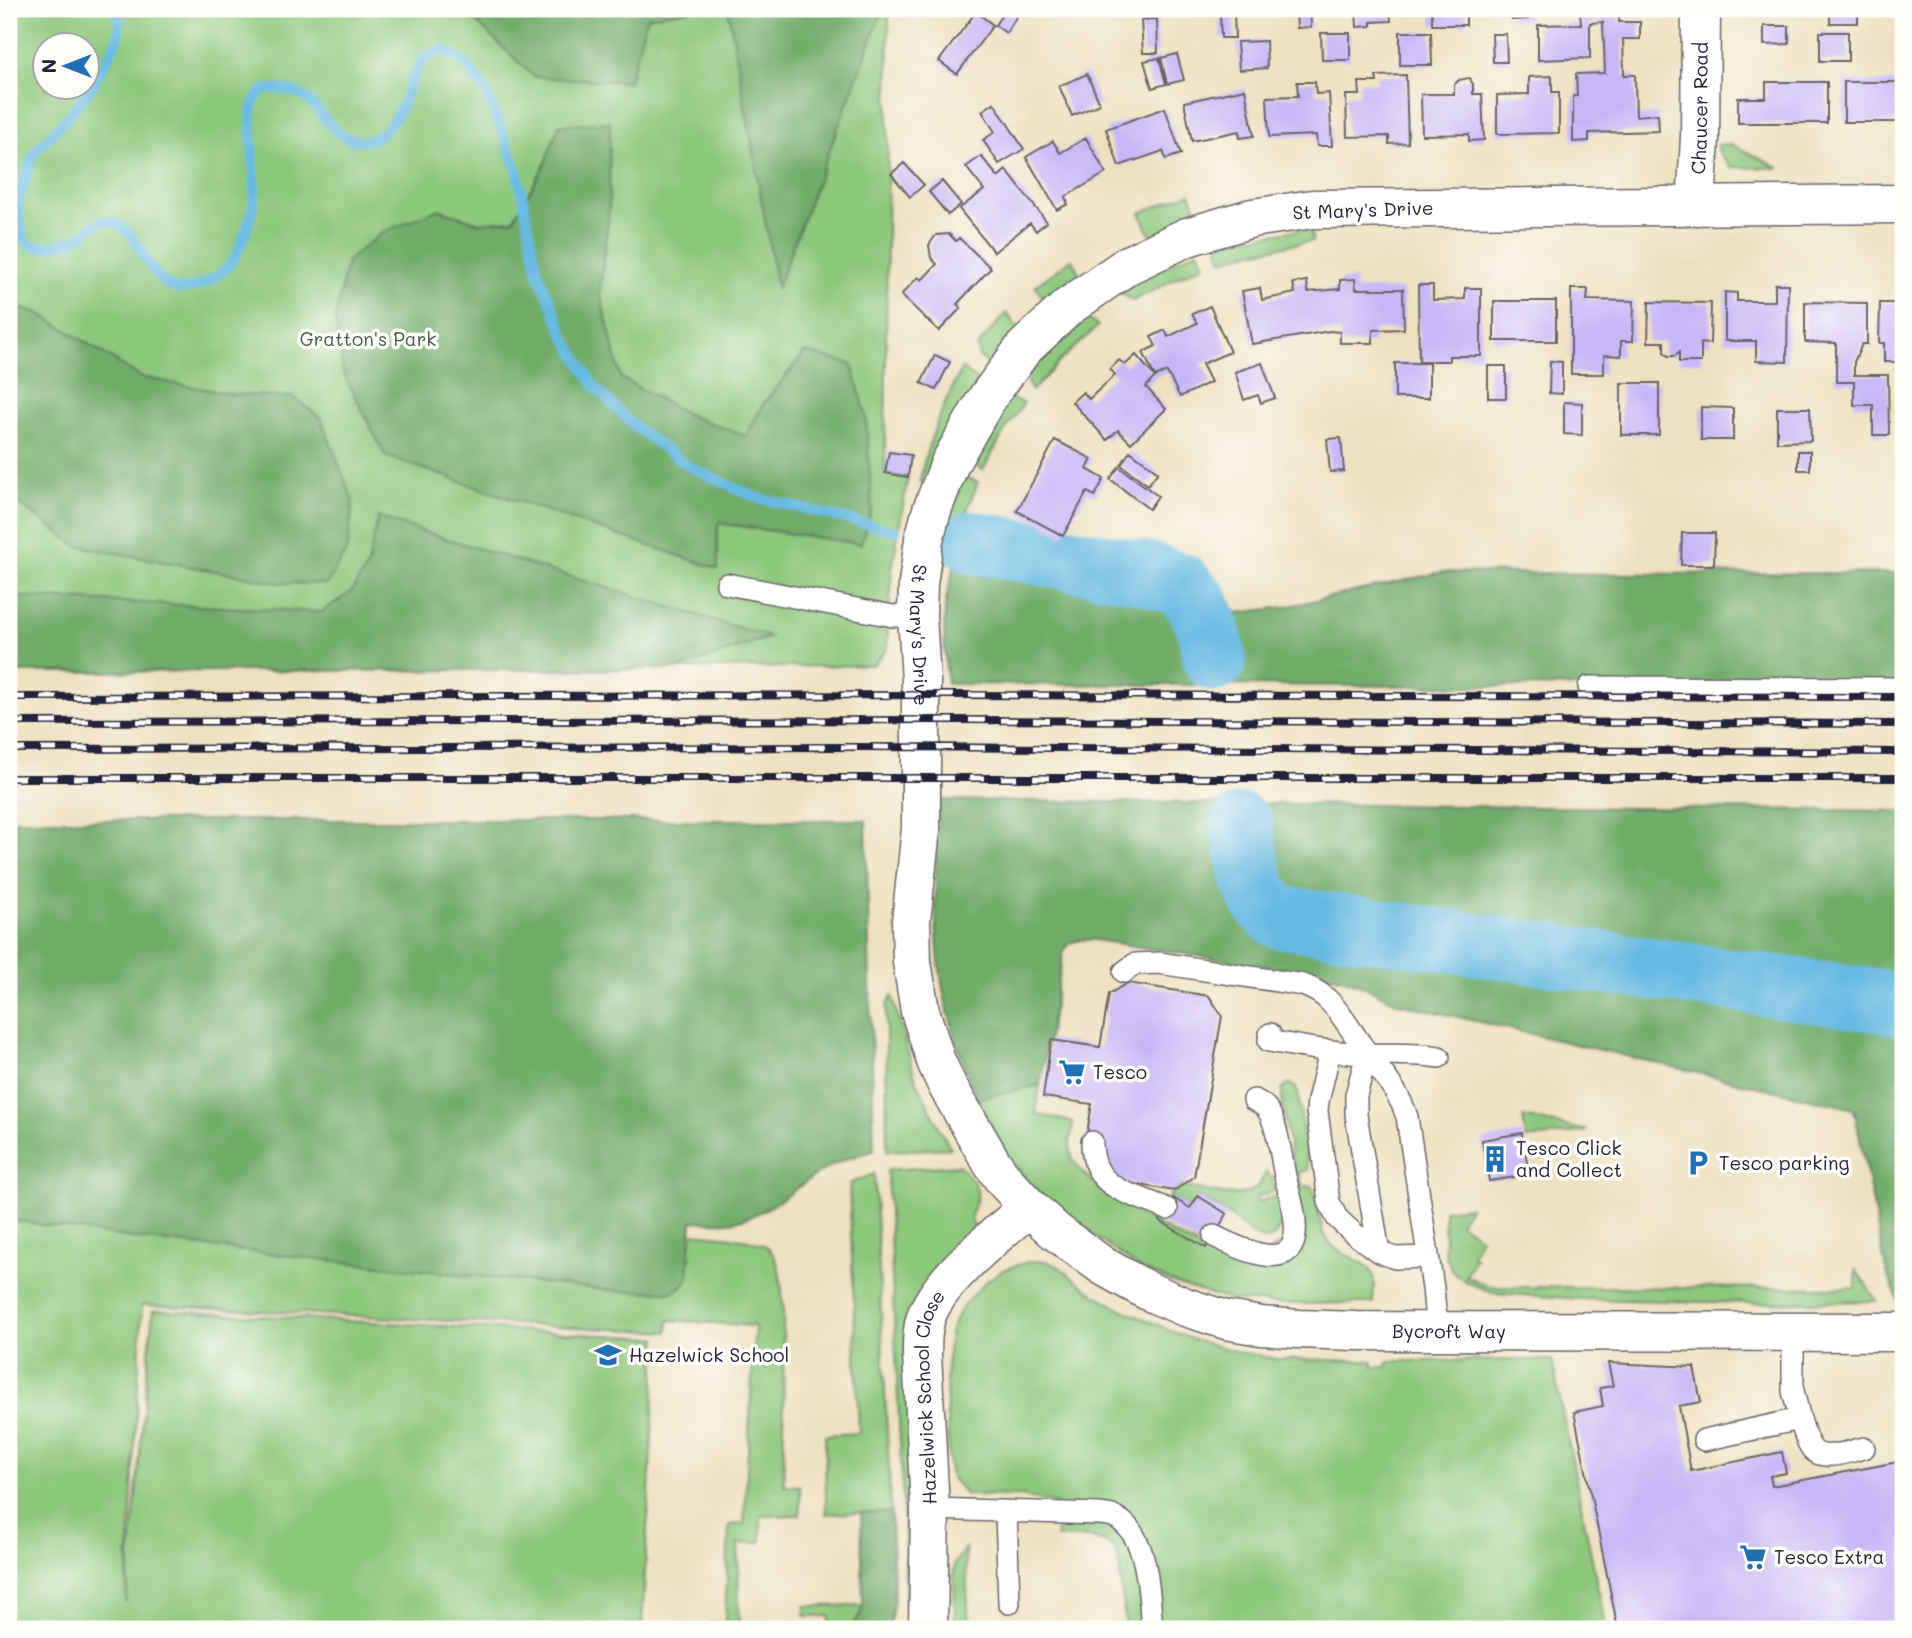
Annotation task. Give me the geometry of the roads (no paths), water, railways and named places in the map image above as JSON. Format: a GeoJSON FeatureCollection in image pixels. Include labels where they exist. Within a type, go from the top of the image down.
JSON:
{"type":"FeatureCollection","features":[{"type":"Feature","properties":{"kind":"street","name":"Chaucer Road"},"geometry":{"type":"LineString","coordinates":[[1696,206],[1700,138],[1701,9]]}},
{"type":"Feature","properties":{"kind":"street","name":"St Mary's Drive"},"geometry":{"type":"LineString","coordinates":[[1029,1207],[998,1172],[947,1086],[936,1062],[917,995],[911,941],[911,908],[921,829],[921,681],[917,615],[920,565],[932,510],[950,463],[987,398],[1024,348],[1068,306],[1128,265],[1187,237],[1252,218],[1313,209],[1903,204]]}},
{"type":"Feature","properties":{"kind":"street","name":"Bycroft Way"},"geometry":{"type":"LineString","coordinates":[[1029,1207],[1068,1241],[1103,1266],[1148,1291],[1201,1313],[1241,1323],[1299,1329],[1437,1332],[1903,1332]]}},
{"type":"Feature","properties":{"kind":"street","name":"Hazelwick School Close"},"geometry":{"type":"LineString","coordinates":[[928,1629],[930,1509],[922,1354],[925,1318],[944,1287],[1029,1207]]}},
{"type":"Feature","properties":{"kind":"lane"},"geometry":{"type":"LineString","coordinates":[[727,584],[893,616],[917,615]]}},
{"type":"Feature","properties":{"kind":"lane"},"geometry":{"type":"LineString","coordinates":[[1589,687],[1903,688]]}},
{"type":"Feature","properties":{"kind":"lane"},"geometry":{"type":"LineString","coordinates":[[1124,972],[1135,964],[1159,963],[1303,985],[1319,992],[1330,1002],[1397,1093],[1407,1118],[1437,1332]]}},
{"type":"Feature","properties":{"kind":"lane"},"geometry":{"type":"LineString","coordinates":[[1270,1034],[1269,1041],[1330,1051],[1439,1057]]}},
{"type":"Feature","properties":{"kind":"lane"},"geometry":{"type":"LineString","coordinates":[[1330,1051],[1317,1111],[1332,1210],[1345,1226],[1379,1252],[1395,1258],[1427,1257]]}},
{"type":"Feature","properties":{"kind":"lane"},"geometry":{"type":"LineString","coordinates":[[1367,1054],[1356,1095],[1356,1115],[1379,1252]]}},
{"type":"Feature","properties":{"kind":"lane"},"geometry":{"type":"LineString","coordinates":[[1214,1236],[1244,1251],[1268,1255],[1284,1252],[1295,1239],[1295,1220],[1277,1138],[1267,1109],[1254,1100]]}},
{"type":"Feature","properties":{"kind":"lane"},"geometry":{"type":"LineString","coordinates":[[1092,1142],[1092,1156],[1096,1167],[1107,1182],[1167,1209]]}},
{"type":"Feature","properties":{"kind":"lane"},"geometry":{"type":"LineString","coordinates":[[1793,1331],[1793,1391],[1809,1445],[1815,1453],[1831,1455],[1864,1448]]}},
{"type":"Feature","properties":{"kind":"lane"},"geometry":{"type":"LineString","coordinates":[[1704,1440],[1800,1419]]}},
{"type":"Feature","properties":{"kind":"lane"},"geometry":{"type":"LineString","coordinates":[[930,1509],[1099,1514],[1119,1519],[1132,1533],[1143,1557],[1152,1629]]}},
{"type":"Feature","properties":{"kind":"lane"},"geometry":{"type":"LineString","coordinates":[[1006,1511],[1009,1603]]}},
{"type":"Feature","properties":{"kind":"waterway"},"geometry":{"type":"LineString","coordinates":[[9,22],[16,9]]}},
{"type":"Feature","properties":{"kind":"waterway"},"geometry":{"type":"LineString","coordinates":[[116,9],[119,36],[108,58],[90,90],[37,149],[30,163],[17,208],[24,239],[32,246],[49,246],[69,241],[100,222],[110,221],[127,231],[152,268],[172,287],[185,289],[202,284],[222,272],[232,262],[250,218],[255,191],[251,119],[252,108],[258,95],[266,89],[298,93],[311,102],[343,136],[354,140],[373,139],[381,134],[396,116],[420,63],[426,57],[445,50],[464,62],[486,92],[517,169],[538,272],[565,337],[594,386],[635,427],[688,466],[755,497],[896,531]]}},
{"type":"Feature","properties":{"kind":"waterway"},"geometry":{"type":"LineString","coordinates":[[973,542],[1147,573],[1180,584],[1197,602],[1207,623],[1215,660]]}},
{"type":"Feature","properties":{"kind":"waterway"},"geometry":{"type":"LineString","coordinates":[[1242,825],[1248,862],[1257,889],[1270,910],[1280,917],[1903,1004]]}},
{"type":"Feature","properties":{"kind":"railway"},"geometry":{"type":"LineString","coordinates":[[9,697],[1903,697]]}},
{"type":"Feature","properties":{"kind":"railway"},"geometry":{"type":"LineString","coordinates":[[9,722],[952,720],[1903,724]]}},
{"type":"Feature","properties":{"kind":"railway"},"geometry":{"type":"LineString","coordinates":[[9,749],[853,747],[1903,752]]}},
{"type":"Feature","properties":{"kind":"railway"},"geometry":{"type":"LineString","coordinates":[[9,778],[1903,778]]}},
{"type":"Feature","properties":{"kind":"place","name":"Tesco"},"geometry":{"type":"Point","coordinates":[1072,1072]}},
{"type":"Feature","properties":{"kind":"place","name":"Tesco Click and Collect"},"geometry":{"type":"Point","coordinates":[1495,1159]}},
{"type":"Feature","properties":{"kind":"place","name":"Tesco parking"},"geometry":{"type":"Point","coordinates":[1698,1163]}},
{"type":"Feature","properties":{"kind":"place","name":"Hazelwick School"},"geometry":{"type":"Point","coordinates":[608,1355]}},
{"type":"Feature","properties":{"kind":"place","name":"Tesco Extra"},"geometry":{"type":"Point","coordinates":[1753,1557]}},
{"type":"Feature","properties":{"kind":"park label","name":"Gratton's Park"},"geometry":{"type":"Point","coordinates":[368,339]}}]}
